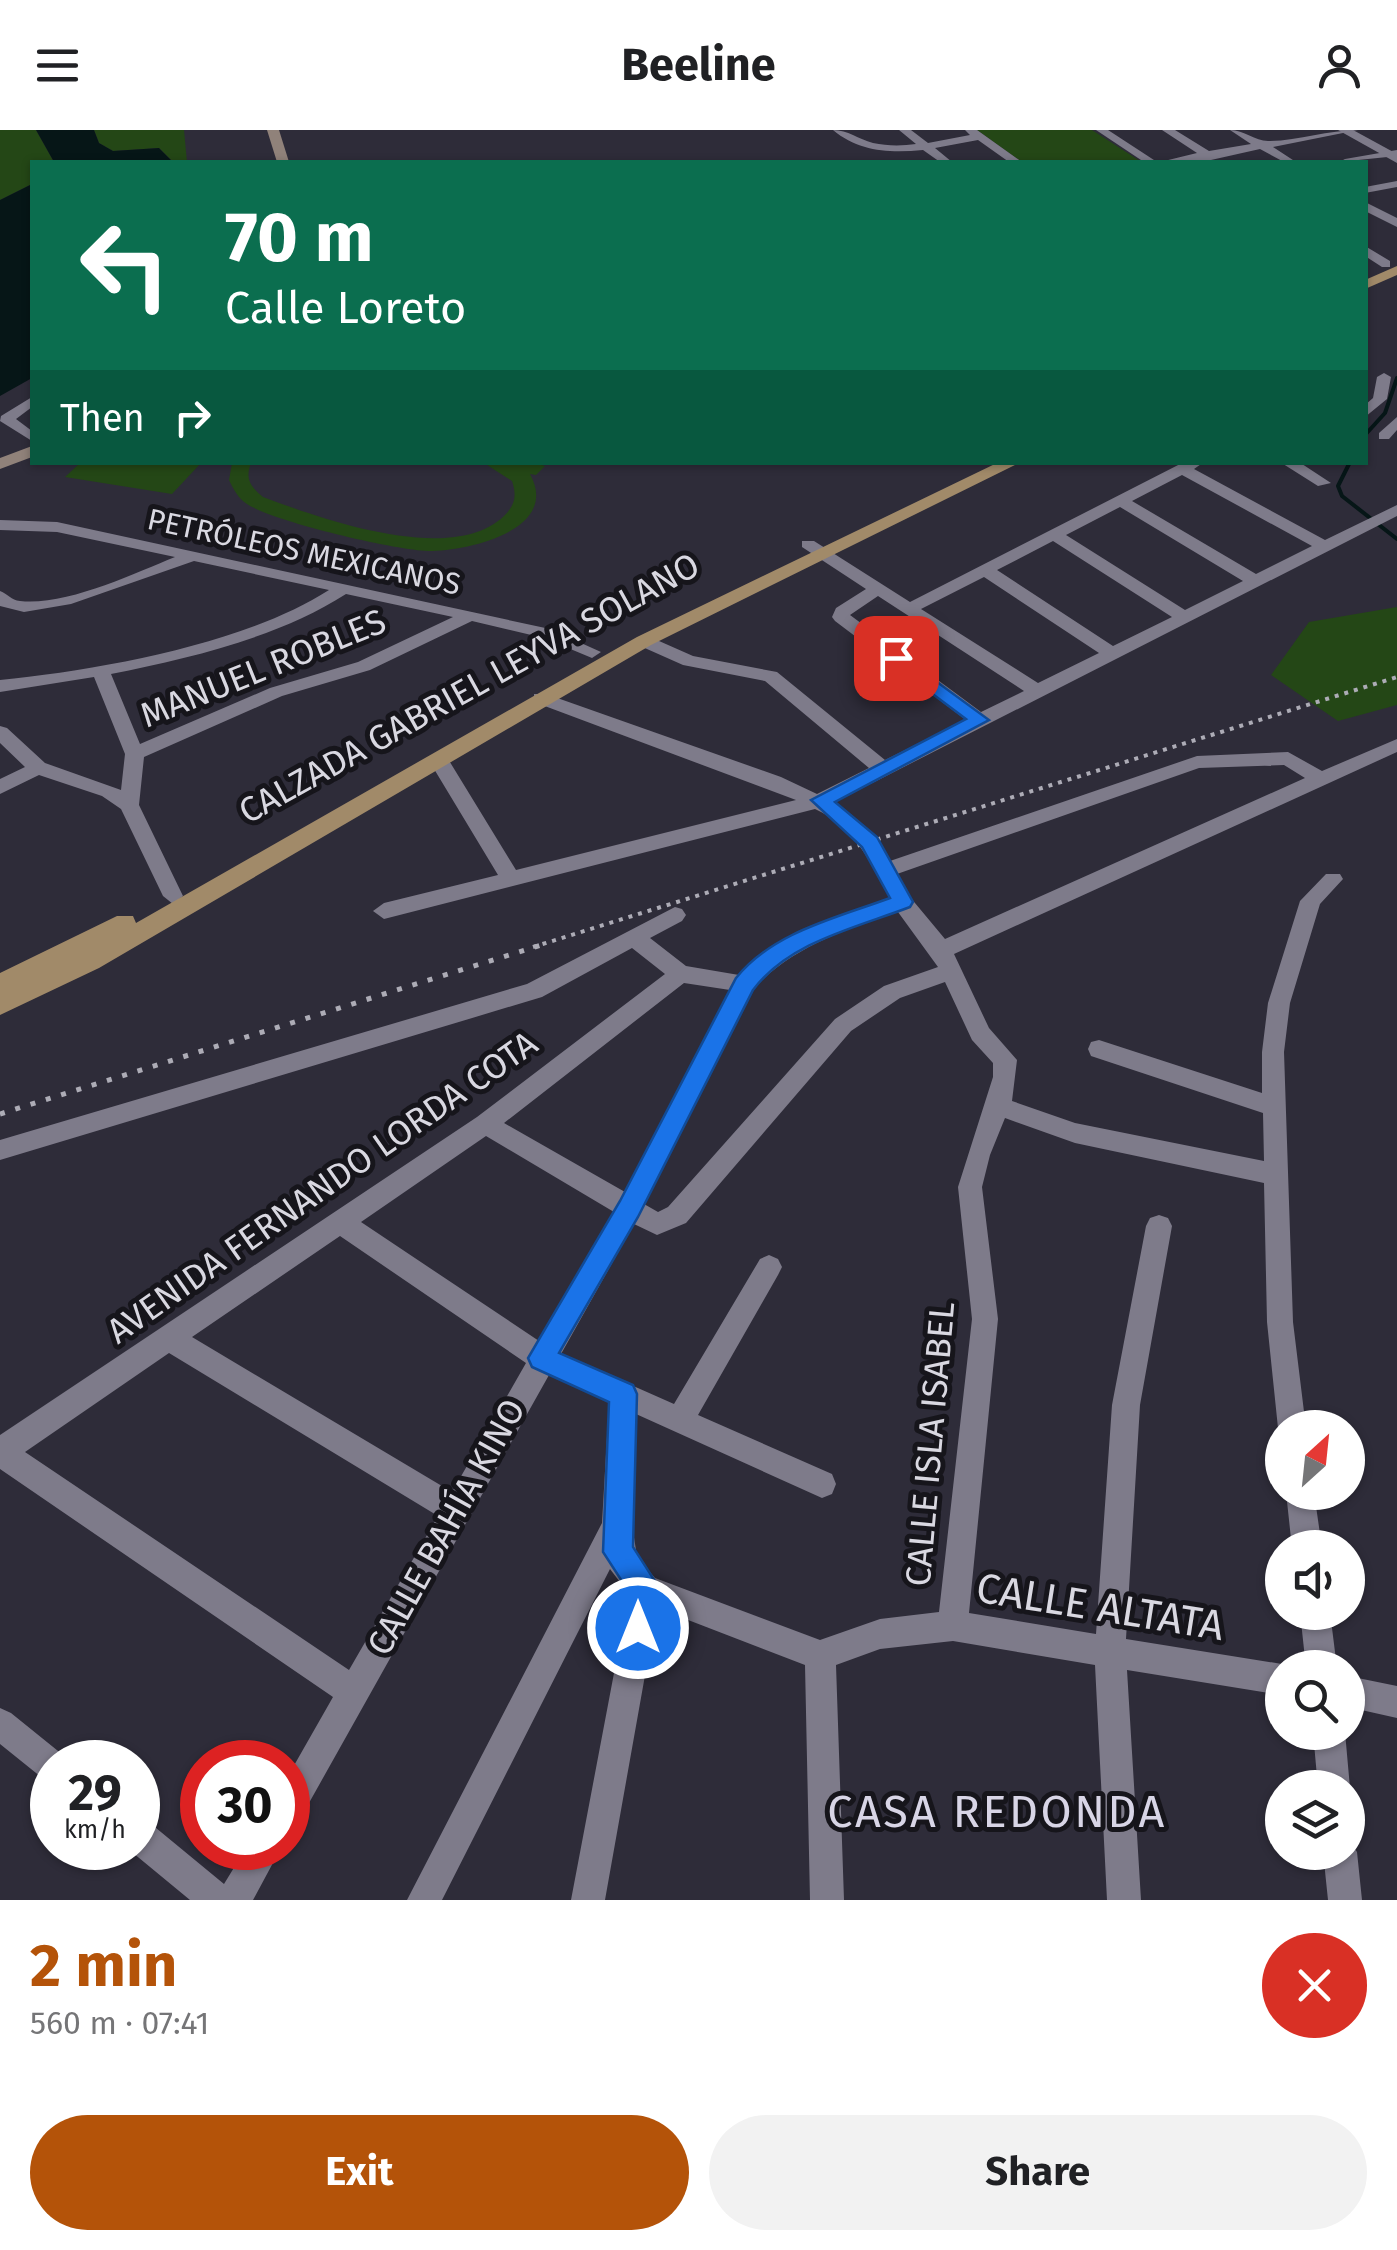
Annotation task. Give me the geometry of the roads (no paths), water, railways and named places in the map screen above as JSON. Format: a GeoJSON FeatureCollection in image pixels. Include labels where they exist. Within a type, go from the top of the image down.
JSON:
{"type":"FeatureCollection","features":[{"type":"Feature","properties":{"kind":"main road"},"geometry":{"type":"LineString","coordinates":[[258,130],[271,140]]}},
{"type":"Feature","properties":{"kind":"main road"},"geometry":{"type":"LineString","coordinates":[[1368,272],[1393,264]]}},
{"type":"Feature","properties":{"kind":"main road"},"geometry":{"type":"LineString","coordinates":[[1368,283],[1393,264]]}},
{"type":"Feature","properties":{"kind":"main road"},"geometry":{"type":"LineString","coordinates":[[0,464],[30,451]]}},
{"type":"Feature","properties":{"kind":"main road"},"geometry":{"type":"LineString","coordinates":[[0,474],[30,463]]}},
{"type":"Feature","properties":{"kind":"main road","name":"CALZADA GABRIEL LEYVA SOLANO"},"geometry":{"type":"LineString","coordinates":[[0,1004],[108,951],[540,698],[972,465]]}},
{"type":"Feature","properties":{"kind":"main road","name":"CALZADA GABRIEL LEYVA SOLANO"},"geometry":{"type":"LineString","coordinates":[[0,984],[173,896],[592,652],[1006,465]]}},
{"type":"Feature","properties":{"kind":"street"},"geometry":{"type":"LineString","coordinates":[[838,130],[868,146],[924,146],[974,133],[1013,160]]}},
{"type":"Feature","properties":{"kind":"street"},"geometry":{"type":"LineString","coordinates":[[904,130],[943,160]]}},
{"type":"Feature","properties":{"kind":"street"},"geometry":{"type":"LineString","coordinates":[[1101,130],[1149,160]]}},
{"type":"Feature","properties":{"kind":"street"},"geometry":{"type":"LineString","coordinates":[[1168,130],[1218,160]]}},
{"type":"Feature","properties":{"kind":"street"},"geometry":{"type":"LineString","coordinates":[[1235,130],[1288,160]]}},
{"type":"Feature","properties":{"kind":"street"},"geometry":{"type":"LineString","coordinates":[[1178,160],[1348,130],[1394,155]]}},
{"type":"Feature","properties":{"kind":"street"},"geometry":{"type":"LineString","coordinates":[[1358,160],[1394,155]]}},
{"type":"Feature","properties":{"kind":"street"},"geometry":{"type":"LineString","coordinates":[[1368,189],[1397,184]]}},
{"type":"Feature","properties":{"kind":"street"},"geometry":{"type":"LineString","coordinates":[[1368,208],[1397,223]]}},
{"type":"Feature","properties":{"kind":"street"},"geometry":{"type":"LineString","coordinates":[[1368,252],[1393,264]]}},
{"type":"Feature","properties":{"kind":"street"},"geometry":{"type":"LineString","coordinates":[[1368,410],[1381,396],[1384,377]]}},
{"type":"Feature","properties":{"kind":"street"},"geometry":{"type":"LineString","coordinates":[[30,401],[6,419],[30,436]]}},
{"type":"Feature","properties":{"kind":"street"},"geometry":{"type":"LineString","coordinates":[[1384,436],[1397,421]]}},
{"type":"Feature","properties":{"kind":"street"},"geometry":{"type":"LineString","coordinates":[[1292,465],[1323,483]]}},
{"type":"Feature","properties":{"kind":"street"},"geometry":{"type":"LineString","coordinates":[[910,608],[1189,466],[1324,546]]}},
{"type":"Feature","properties":{"kind":"street"},"geometry":{"type":"LineString","coordinates":[[1122,502],[1255,581]]}},
{"type":"Feature","properties":{"kind":"street"},"geometry":{"type":"LineString","coordinates":[[384,911],[820,800],[1394,511]]}},
{"type":"Feature","properties":{"kind":"street","name":"PETRÓLEOS MEXICANOS"},"geometry":{"type":"LineString","coordinates":[[0,525],[56,527],[470,615],[550,634],[592,652]]}},
{"type":"Feature","properties":{"kind":"street"},"geometry":{"type":"LineString","coordinates":[[1056,536],[1184,616]]}},
{"type":"Feature","properties":{"kind":"street"},"geometry":{"type":"LineString","coordinates":[[816,549],[1037,691]]}},
{"type":"Feature","properties":{"kind":"street"},"geometry":{"type":"LineString","coordinates":[[0,596],[8,605],[27,608],[117,586],[188,558]]}},
{"type":"Feature","properties":{"kind":"street"},"geometry":{"type":"LineString","coordinates":[[986,571],[1112,653]]}},
{"type":"Feature","properties":{"kind":"street"},"geometry":{"type":"LineString","coordinates":[[0,686],[100,670],[295,615],[342,589]]}},
{"type":"Feature","properties":{"kind":"street"},"geometry":{"type":"LineString","coordinates":[[878,589],[841,616],[979,720]]}},
{"type":"Feature","properties":{"kind":"street","name":"MANUEL ROBLES"},"geometry":{"type":"LineString","coordinates":[[135,754],[276,692],[364,666],[470,615]]}},
{"type":"Feature","properties":{"kind":"street"},"geometry":{"type":"LineString","coordinates":[[644,641],[689,660],[771,676],[883,769]]}},
{"type":"Feature","properties":{"kind":"street"},"geometry":{"type":"LineString","coordinates":[[100,670],[135,754],[129,805]]}},
{"type":"Feature","properties":{"kind":"street","name":"CALLE ISLA ISABEL"},"geometry":{"type":"LineString","coordinates":[[540,698],[820,800],[861,833],[887,870],[902,902],[946,960],[980,1034],[1006,1060],[999,1106],[970,1184],[984,1273],[985,1319],[953,1626]]}},
{"type":"Feature","properties":{"kind":"street"},"geometry":{"type":"LineString","coordinates":[[0,732],[38,768],[109,790],[129,805],[173,896]]}},
{"type":"Feature","properties":{"kind":"street"},"geometry":{"type":"LineString","coordinates":[[485,1124],[657,1224],[671,1220],[842,1025],[892,992],[946,960],[1397,745]]}},
{"type":"Feature","properties":{"kind":"street"},"geometry":{"type":"LineString","coordinates":[[887,870],[1186,764],[1288,758],[1322,780]]}},
{"type":"Feature","properties":{"kind":"street"},"geometry":{"type":"LineString","coordinates":[[438,759],[510,879]]}},
{"type":"Feature","properties":{"kind":"street"},"geometry":{"type":"LineString","coordinates":[[0,786],[38,768]]}},
{"type":"Feature","properties":{"kind":"street"},"geometry":{"type":"LineString","coordinates":[[1290,1410],[1280,1322],[1272,1052],[1280,1003],[1312,901],[1334,879]]}},
{"type":"Feature","properties":{"kind":"street","name":"CALLE BAHÍA KINO"},"geometry":{"type":"LineString","coordinates":[[310,1768],[629,1209],[744,984],[763,960],[806,938],[902,902]]}},
{"type":"Feature","properties":{"kind":"street"},"geometry":{"type":"LineString","coordinates":[[0,1150],[534,991],[676,915]]}},
{"type":"Feature","properties":{"kind":"street"},"geometry":{"type":"LineString","coordinates":[[634,938],[680,974],[744,984]]}},
{"type":"Feature","properties":{"kind":"street","name":"AVENIDA FERNANDO LORDA COTA"},"geometry":{"type":"LineString","coordinates":[[0,1452],[485,1124],[680,974]]}},
{"type":"Feature","properties":{"kind":"street"},"geometry":{"type":"LineString","coordinates":[[1099,1049],[1274,1107]]}},
{"type":"Feature","properties":{"kind":"street"},"geometry":{"type":"LineString","coordinates":[[999,1106],[1075,1133],[1274,1174]]}},
{"type":"Feature","properties":{"kind":"street"},"geometry":{"type":"LineString","coordinates":[[340,1222],[541,1358],[822,1484]]}},
{"type":"Feature","properties":{"kind":"street"},"geometry":{"type":"LineString","coordinates":[[1124,1900],[1110,1650],[1126,1405],[1159,1226]]}},
{"type":"Feature","properties":{"kind":"street"},"geometry":{"type":"LineString","coordinates":[[680,1420],[768,1267]]}},
{"type":"Feature","properties":{"kind":"street"},"geometry":{"type":"LineString","coordinates":[[167,1337],[456,1511]]}},
{"type":"Feature","properties":{"kind":"street"},"geometry":{"type":"LineString","coordinates":[[623,1394],[617,1524],[623,1564],[645,1589],[820,1656],[827,1900]]}},
{"type":"Feature","properties":{"kind":"street"},"geometry":{"type":"LineString","coordinates":[[0,1452],[353,1692]]}},
{"type":"Feature","properties":{"kind":"street"},"geometry":{"type":"LineString","coordinates":[[424,1900],[617,1524]]}},
{"type":"Feature","properties":{"kind":"street"},"geometry":{"type":"LineString","coordinates":[[588,1900],[645,1589]]}},
{"type":"Feature","properties":{"kind":"street","name":"CALLE ALTATA"},"geometry":{"type":"LineString","coordinates":[[820,1656],[880,1634],[953,1626],[1265,1677]]}},
{"type":"Feature","properties":{"kind":"street"},"geometry":{"type":"LineString","coordinates":[[1365,1695],[1397,1702]]}},
{"type":"Feature","properties":{"kind":"street"},"geometry":{"type":"LineString","coordinates":[[0,1724],[30,1748]]}},
{"type":"Feature","properties":{"kind":"street"},"geometry":{"type":"LineString","coordinates":[[160,1853],[217,1900]]}},
{"type":"Feature","properties":{"kind":"street"},"geometry":{"type":"LineString","coordinates":[[234,1900],[251,1870]]}},
{"type":"Feature","properties":{"kind":"street"},"geometry":{"type":"LineString","coordinates":[[1342,1870],[1345,1900]]}},
{"type":"Feature","properties":{"kind":"waterway"},"geometry":{"type":"LineString","coordinates":[[1368,432],[1385,413],[1397,378]]}},
{"type":"Feature","properties":{"kind":"waterway"},"geometry":{"type":"LineString","coordinates":[[1348,465],[1338,486],[1342,496],[1397,539]]}},
{"type":"Feature","properties":{"kind":"railway"},"geometry":{"type":"LineString","coordinates":[[533,947],[1397,677]]}},
{"type":"Feature","properties":{"kind":"railway"},"geometry":{"type":"LineString","coordinates":[[0,1114],[541,945]]}},
{"type":"Feature","properties":{"kind":"district","name":"CASA REDONDA"},"geometry":{"type":"Point","coordinates":[997,1812]}}]}
